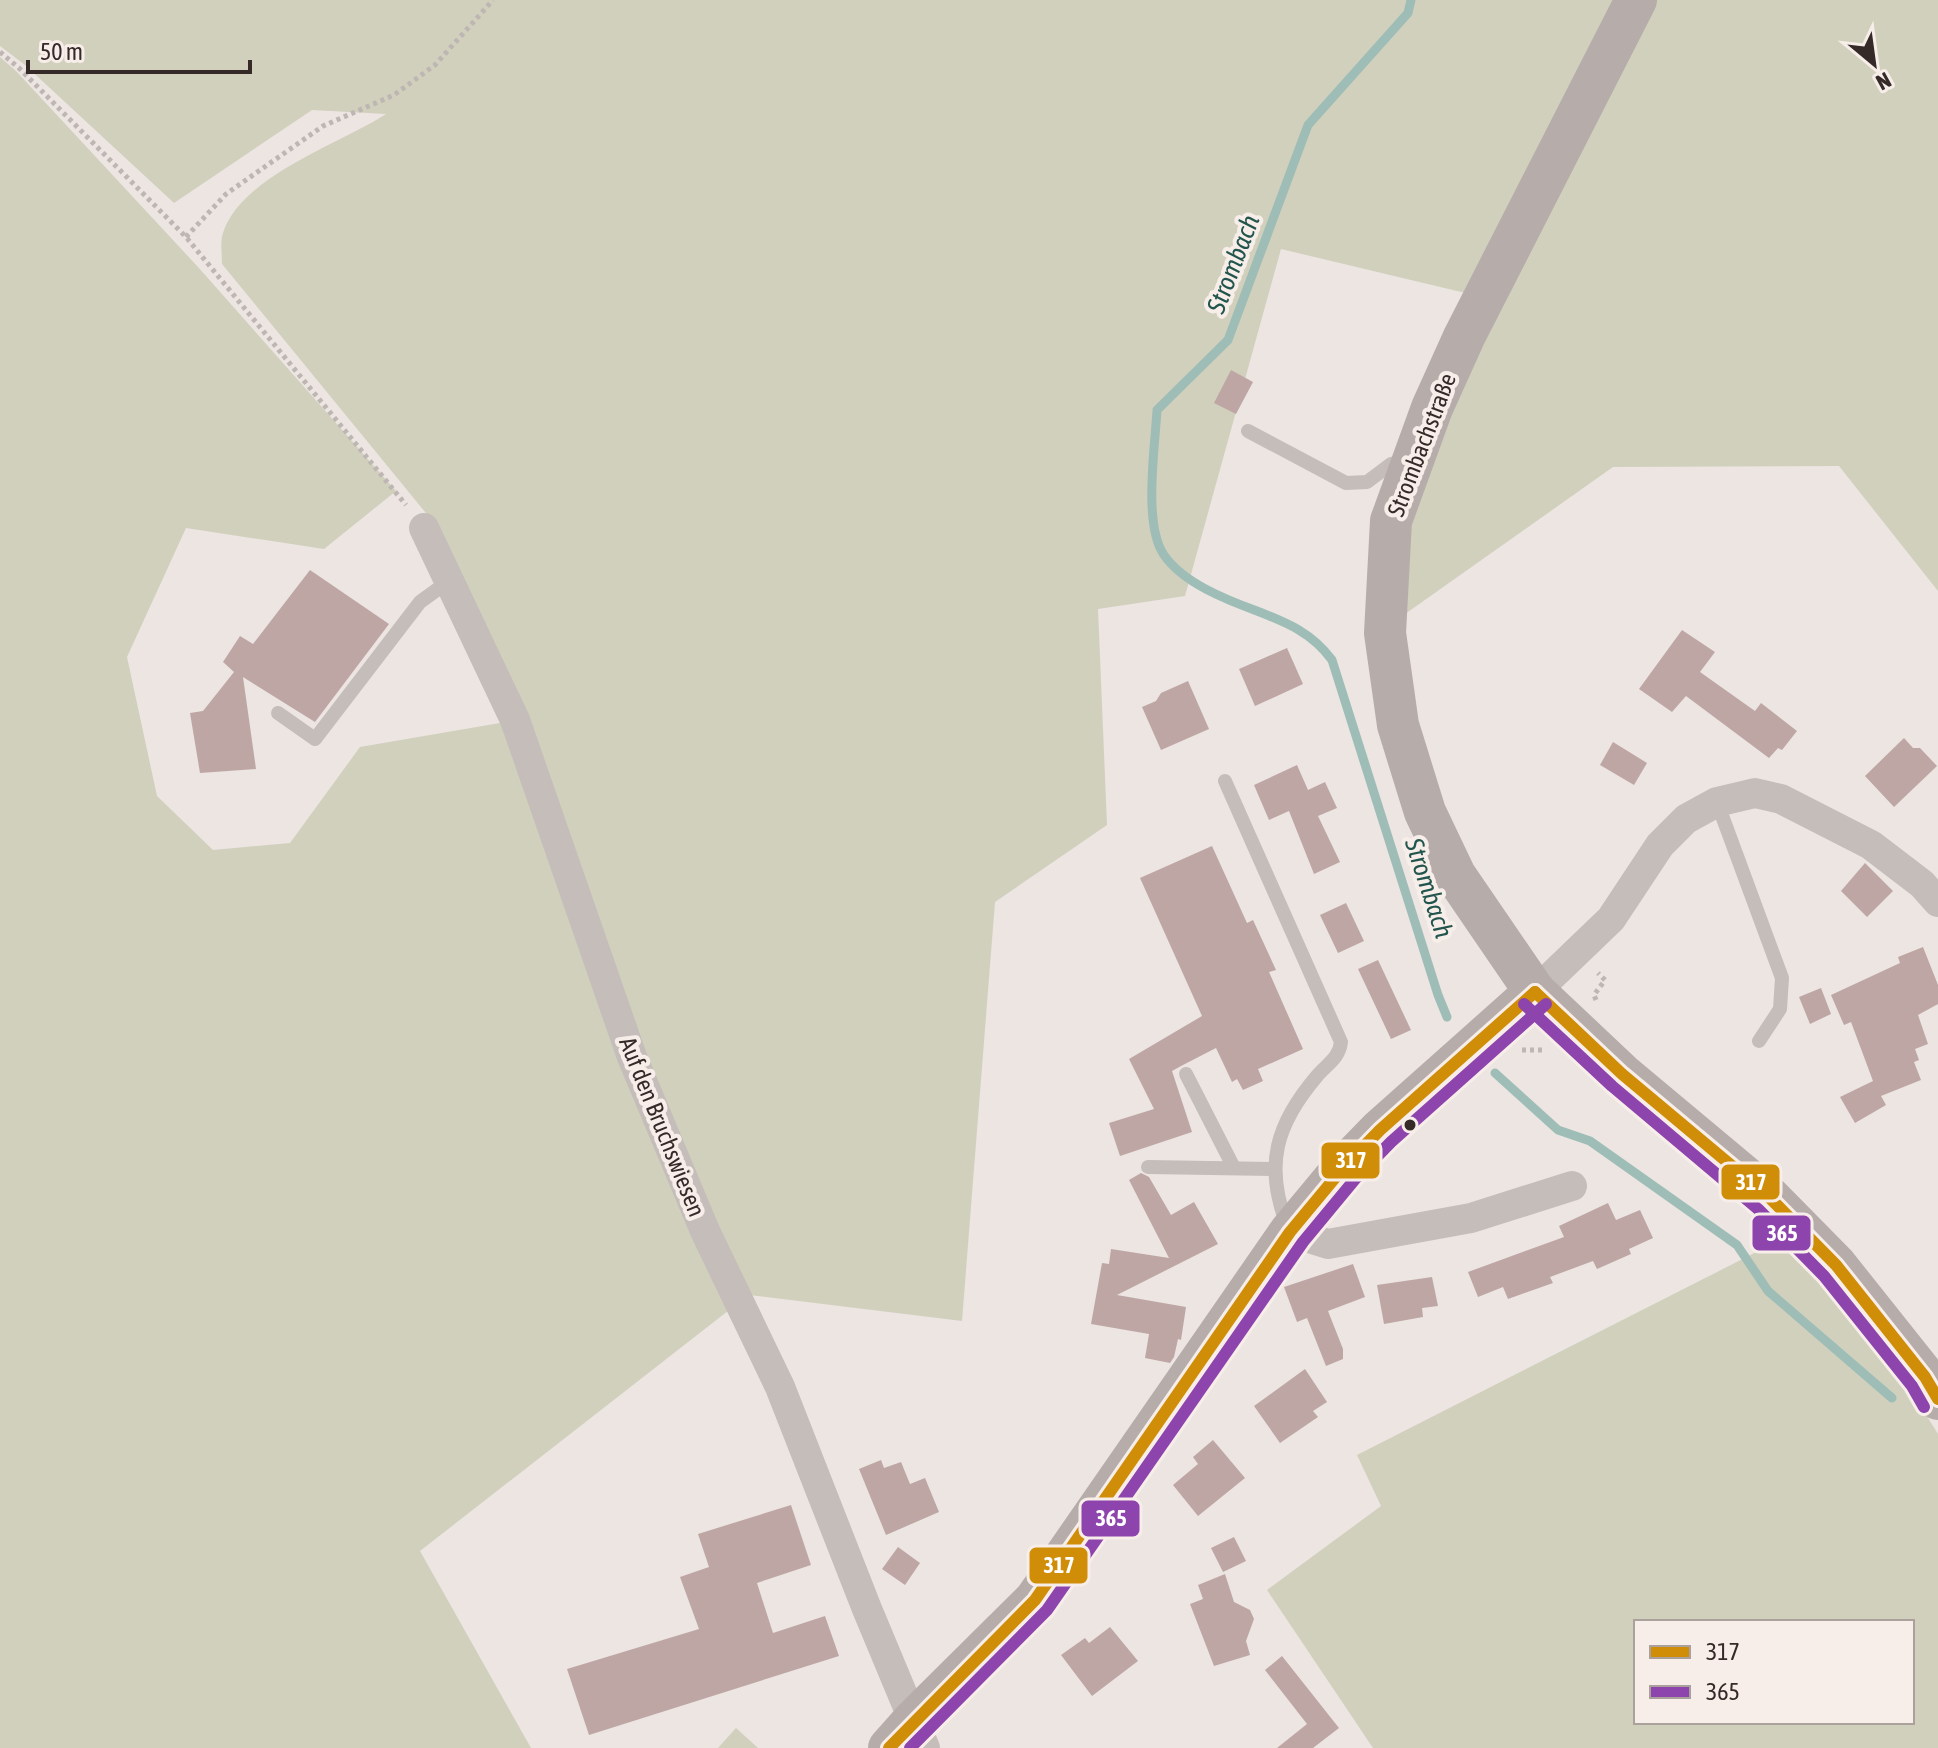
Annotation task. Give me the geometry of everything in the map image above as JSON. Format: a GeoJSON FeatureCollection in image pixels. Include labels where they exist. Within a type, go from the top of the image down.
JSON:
{"type":"FeatureCollection","features":[{"type":"Feature","properties":{"kind":"main road","name":"Strombachstraße"},"geometry":{"type":"LineString","coordinates":[[1636,0],[1464,337],[1411,461],[1391,521],[1385,633],[1398,725],[1425,812],[1455,875],[1535,992],[1622,1074],[1769,1197],[1836,1265],[1925,1377],[1938,1399]]}},
{"type":"Feature","properties":{"kind":"main road","name":"Auf den Bruchswiesen"},"geometry":{"type":"LineString","coordinates":[[909,1739],[1035,1600],[1290,1232],[1344,1167],[1380,1130],[1535,992]]}},
{"type":"Feature","properties":{"kind":"street","name":"Auf den Bruchswiesen"},"geometry":{"type":"LineString","coordinates":[[424,528],[515,720],[632,1057],[705,1231],[780,1387],[909,1739]]}},
{"type":"Feature","properties":{"kind":"street"},"geometry":{"type":"LineString","coordinates":[[1535,992],[1611,919],[1660,845],[1686,819],[1717,802],[1755,793],[1781,799],[1871,845],[1922,884],[1938,902]]}},
{"type":"Feature","properties":{"kind":"street"},"geometry":{"type":"LineString","coordinates":[[1290,1232],[1328,1244],[1471,1218],[1572,1186]]}},
{"type":"Feature","properties":{"kind":"lane"},"geometry":{"type":"LineString","coordinates":[[1248,431],[1346,483],[1367,482],[1391,464],[1411,461]]}},
{"type":"Feature","properties":{"kind":"lane"},"geometry":{"type":"LineString","coordinates":[[278,713],[315,739],[420,602],[449,581]]}},
{"type":"Feature","properties":{"kind":"lane"},"geometry":{"type":"LineString","coordinates":[[1225,781],[1341,1042],[1335,1059],[1317,1076],[1290,1116],[1276,1144],[1273,1169],[1290,1232]]}},
{"type":"Feature","properties":{"kind":"lane"},"geometry":{"type":"LineString","coordinates":[[1717,802],[1782,978],[1780,1009],[1759,1041]]}},
{"type":"Feature","properties":{"kind":"lane"},"geometry":{"type":"LineString","coordinates":[[1186,1074],[1234,1168]]}},
{"type":"Feature","properties":{"kind":"lane"},"geometry":{"type":"LineString","coordinates":[[1148,1167],[1273,1169]]}},
{"type":"Feature","properties":{"kind":"path"},"geometry":{"type":"LineString","coordinates":[[186,237],[226,194],[323,126],[394,95],[435,65],[493,0]]}},
{"type":"Feature","properties":{"kind":"path"},"geometry":{"type":"LineString","coordinates":[[0,52],[186,237],[424,528]]}},
{"type":"Feature","properties":{"kind":"green space"},"geometry":{"type":"Polygon","coordinates":[[[0,0],[1626,0],[1478,296],[1281,249],[1185,596],[1098,609],[1107,825],[995,902],[962,1321],[749,1295],[712,1225],[430,518],[222,264],[223,233],[233,213],[250,195],[294,163],[386,114],[312,110],[174,203],[25,65],[0,46],[0,0]]]}},
{"type":"Feature","properties":{"kind":"green space"},"geometry":{"type":"Polygon","coordinates":[[[1650,0],[1938,0],[1938,591],[1839,466],[1613,467],[1398,619],[1402,518],[1436,416],[1650,0]]]}},
{"type":"Feature","properties":{"kind":"green space"},"geometry":{"type":"Polygon","coordinates":[[[0,57],[198,267],[396,491],[324,549],[186,528],[127,657],[157,796],[213,850],[290,843],[360,747],[511,721],[733,1307],[420,1551],[531,1748],[0,1748],[0,57]]]}},
{"type":"Feature","properties":{"kind":"green space"},"geometry":{"type":"Polygon","coordinates":[[[1778,1241],[1826,1286],[1910,1389],[1938,1434],[1938,1748],[1373,1748],[1267,1590],[1381,1506],[1357,1455],[1778,1241]]]}},
{"type":"Feature","properties":{"kind":"green space"},"geometry":{"type":"Polygon","coordinates":[[[736,1728],[758,1748],[718,1748],[736,1728]]]}},
{"type":"Feature","properties":{"kind":"building"},"geometry":{"type":"Polygon","coordinates":[[[1231,370],[1253,382],[1236,414],[1214,403],[1231,370]]]}},
{"type":"Feature","properties":{"kind":"building"},"geometry":{"type":"Polygon","coordinates":[[[310,570],[389,624],[315,722],[243,677],[256,769],[200,773],[190,713],[203,711],[234,672],[223,662],[240,636],[253,644],[310,570]]]}},
{"type":"Feature","properties":{"kind":"building"},"geometry":{"type":"Polygon","coordinates":[[[1682,630],[1715,652],[1700,672],[1755,711],[1761,703],[1797,731],[1782,750],[1778,748],[1769,758],[1686,696],[1672,712],[1639,689],[1682,630]]]}},
{"type":"Feature","properties":{"kind":"building"},"geometry":{"type":"Polygon","coordinates":[[[1287,648],[1303,684],[1255,706],[1239,669],[1287,648]]]}},
{"type":"Feature","properties":{"kind":"building"},"geometry":{"type":"Polygon","coordinates":[[[1188,681],[1209,729],[1161,750],[1142,707],[1156,701],[1161,693],[1188,681]]]}},
{"type":"Feature","properties":{"kind":"building"},"geometry":{"type":"Polygon","coordinates":[[[1904,738],[1913,748],[1920,748],[1937,766],[1894,807],[1865,776],[1904,738]]]}},
{"type":"Feature","properties":{"kind":"building"},"geometry":{"type":"Polygon","coordinates":[[[1613,742],[1647,763],[1634,785],[1600,765],[1613,742]]]}},
{"type":"Feature","properties":{"kind":"building"},"geometry":{"type":"Polygon","coordinates":[[[1297,765],[1308,790],[1325,782],[1337,808],[1318,816],[1340,862],[1314,874],[1289,811],[1269,820],[1254,785],[1297,765]]]}},
{"type":"Feature","properties":{"kind":"building"},"geometry":{"type":"Polygon","coordinates":[[[1212,846],[1247,923],[1253,920],[1276,970],[1269,972],[1303,1049],[1258,1069],[1263,1081],[1243,1090],[1237,1079],[1232,1082],[1216,1048],[1172,1071],[1192,1132],[1120,1156],[1109,1123],[1154,1109],[1129,1059],[1202,1016],[1140,878],[1212,846]]]}},
{"type":"Feature","properties":{"kind":"building"},"geometry":{"type":"Polygon","coordinates":[[[1865,863],[1893,891],[1867,917],[1841,891],[1865,863]]]}},
{"type":"Feature","properties":{"kind":"building"},"geometry":{"type":"Polygon","coordinates":[[[1346,903],[1364,941],[1338,953],[1320,915],[1346,903]]]}},
{"type":"Feature","properties":{"kind":"building"},"geometry":{"type":"Polygon","coordinates":[[[1923,947],[1938,985],[1938,1004],[1918,1015],[1928,1044],[1915,1049],[1919,1060],[1914,1062],[1921,1080],[1881,1096],[1886,1105],[1855,1123],[1840,1097],[1873,1081],[1851,1022],[1844,1025],[1831,995],[1900,963],[1898,957],[1923,947]]]}},
{"type":"Feature","properties":{"kind":"building"},"geometry":{"type":"Polygon","coordinates":[[[1378,960],[1411,1030],[1391,1039],[1358,969],[1378,960]]]}},
{"type":"Feature","properties":{"kind":"building"},"geometry":{"type":"Polygon","coordinates":[[[1821,988],[1831,1014],[1810,1024],[1799,997],[1821,988]]]}},
{"type":"Feature","properties":{"kind":"building"},"geometry":{"type":"Polygon","coordinates":[[[1141,1173],[1149,1177],[1171,1215],[1194,1202],[1218,1244],[1117,1295],[1186,1307],[1181,1340],[1178,1339],[1170,1363],[1145,1358],[1149,1334],[1091,1324],[1102,1263],[1109,1264],[1111,1249],[1169,1258],[1129,1180],[1141,1173]]]}},
{"type":"Feature","properties":{"kind":"building"},"geometry":{"type":"Polygon","coordinates":[[[1608,1203],[1616,1220],[1640,1210],[1653,1238],[1629,1249],[1631,1254],[1597,1269],[1593,1261],[1550,1277],[1553,1283],[1508,1299],[1503,1287],[1478,1297],[1468,1272],[1564,1237],[1559,1226],[1608,1203]]]}},
{"type":"Feature","properties":{"kind":"building"},"geometry":{"type":"Polygon","coordinates":[[[1353,1264],[1365,1297],[1328,1311],[1343,1349],[1343,1359],[1326,1366],[1307,1318],[1297,1322],[1284,1287],[1353,1264]]]}},
{"type":"Feature","properties":{"kind":"building"},"geometry":{"type":"Polygon","coordinates":[[[1432,1277],[1438,1306],[1422,1308],[1423,1317],[1384,1324],[1377,1285],[1432,1277]]]}},
{"type":"Feature","properties":{"kind":"building"},"geometry":{"type":"Polygon","coordinates":[[[1305,1369],[1327,1402],[1313,1411],[1318,1417],[1280,1443],[1254,1406],[1305,1369]]]}},
{"type":"Feature","properties":{"kind":"building"},"geometry":{"type":"Polygon","coordinates":[[[1213,1440],[1245,1478],[1198,1516],[1173,1485],[1198,1464],[1193,1457],[1213,1440]]]}},
{"type":"Feature","properties":{"kind":"building"},"geometry":{"type":"Polygon","coordinates":[[[881,1460],[884,1468],[901,1462],[910,1484],[925,1478],[939,1512],[886,1535],[859,1469],[881,1460]]]}},
{"type":"Feature","properties":{"kind":"building"},"geometry":{"type":"Polygon","coordinates":[[[791,1505],[811,1565],[757,1583],[773,1633],[825,1616],[839,1656],[589,1735],[567,1669],[699,1629],[680,1577],[709,1567],[698,1534],[791,1505]]]}},
{"type":"Feature","properties":{"kind":"building"},"geometry":{"type":"Polygon","coordinates":[[[1234,1537],[1246,1561],[1223,1572],[1211,1548],[1234,1537]]]}},
{"type":"Feature","properties":{"kind":"building"},"geometry":{"type":"Polygon","coordinates":[[[898,1547],[920,1563],[905,1585],[882,1569],[898,1547]]]}},
{"type":"Feature","properties":{"kind":"building"},"geometry":{"type":"Polygon","coordinates":[[[1225,1574],[1234,1602],[1250,1610],[1254,1619],[1246,1641],[1250,1655],[1214,1666],[1190,1604],[1203,1599],[1198,1585],[1225,1574]]]}},
{"type":"Feature","properties":{"kind":"building"},"geometry":{"type":"Polygon","coordinates":[[[1110,1627],[1138,1661],[1092,1696],[1061,1655],[1085,1638],[1089,1643],[1110,1627]]]}},
{"type":"Feature","properties":{"kind":"building"},"geometry":{"type":"Polygon","coordinates":[[[1282,1656],[1339,1728],[1313,1748],[1277,1748],[1307,1724],[1265,1670],[1282,1656]]]}},
{"type":"Feature","properties":{"kind":"waterway","name":"Strombach"},"geometry":{"type":"LineString","coordinates":[[1411,0],[1408,13],[1308,125],[1228,340],[1157,410],[1152,506],[1158,542],[1164,555],[1182,574],[1219,596],[1299,630],[1332,660],[1447,1017]]}},
{"type":"Feature","properties":{"kind":"waterway","name":"Strombach"},"geometry":{"type":"LineString","coordinates":[[1495,1073],[1558,1130],[1590,1141],[1737,1245],[1768,1291],[1892,1398]]}},
{"type":"Feature","properties":{"kind":"transit line","name":"317"},"geometry":{"type":"LineString","coordinates":[[1535,992],[1622,1074],[1769,1197],[1836,1265],[1925,1377],[1938,1399]]}},
{"type":"Feature","properties":{"kind":"transit line","name":"317"},"geometry":{"type":"LineString","coordinates":[[889,1748],[1035,1600],[1290,1232],[1344,1167],[1380,1130],[1535,992]]}},
{"type":"Feature","properties":{"kind":"transit line","name":"365"},"geometry":{"type":"LineString","coordinates":[[1524,1004],[1612,1086],[1758,1209],[1824,1276],[1912,1386],[1924,1407]]}},
{"type":"Feature","properties":{"kind":"transit line","name":"365"},"geometry":{"type":"LineString","coordinates":[[910,1748],[1047,1610],[1303,1242],[1356,1178],[1391,1142],[1546,1004]]}}]}
